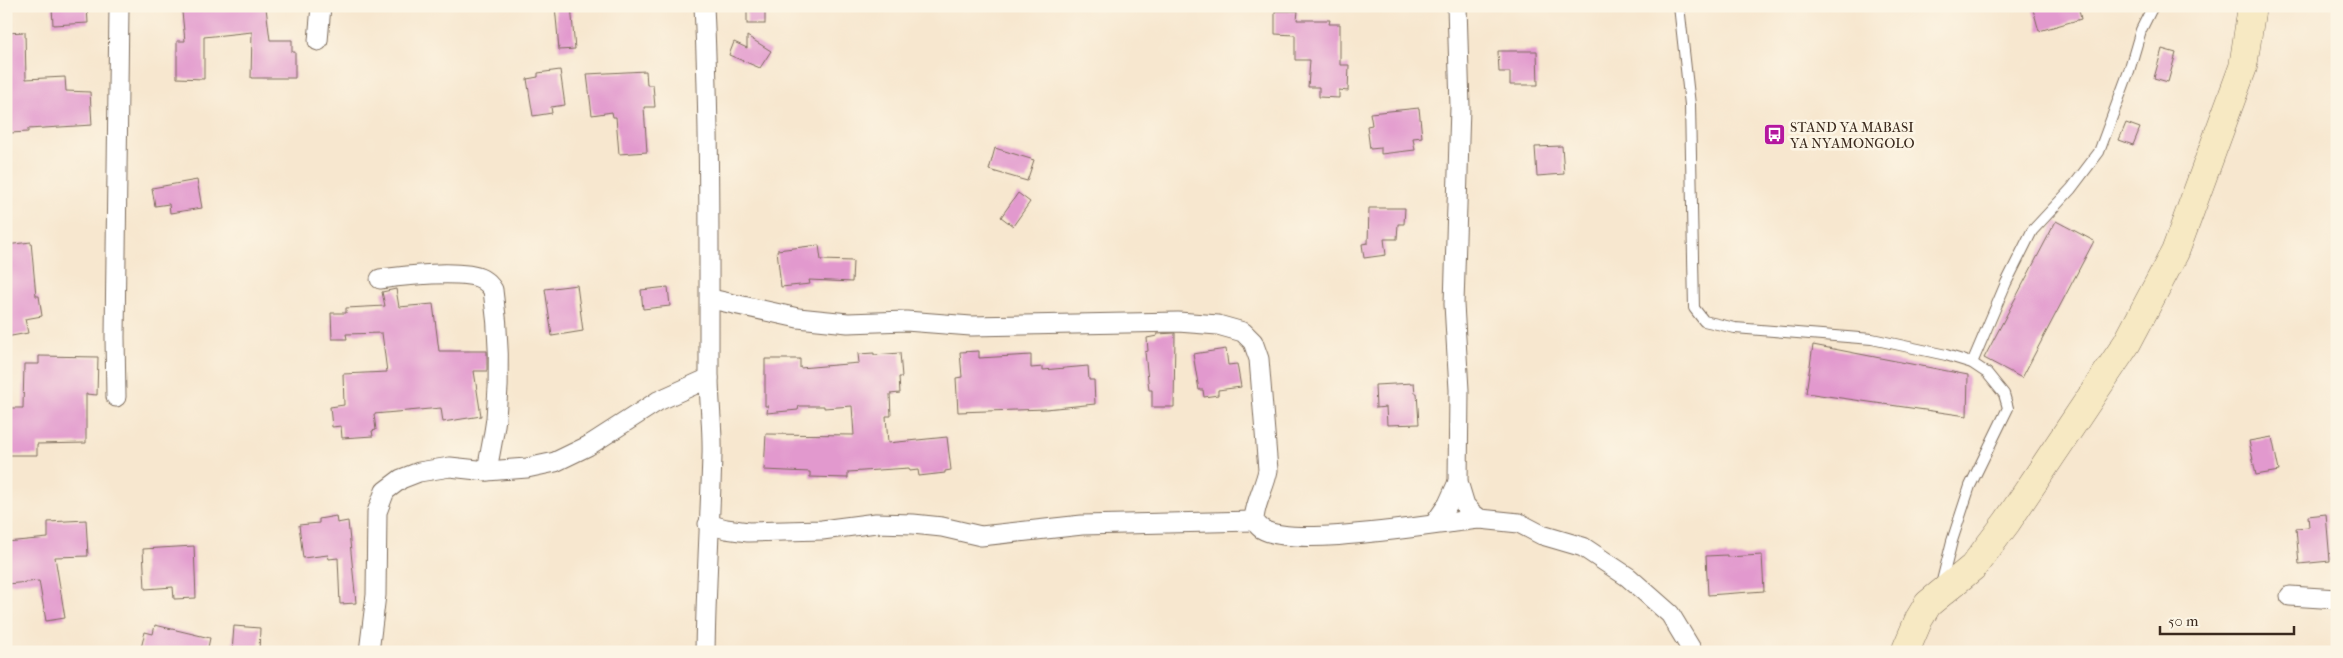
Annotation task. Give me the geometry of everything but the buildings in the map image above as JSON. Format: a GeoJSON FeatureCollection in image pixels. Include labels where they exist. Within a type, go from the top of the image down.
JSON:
{"type":"FeatureCollection","features":[{"type":"Feature","properties":{"kind":"main road"},"geometry":{"type":"LineString","coordinates":[[1905,652],[1919,619],[1928,604],[1973,567],[2007,522],[2127,343],[2175,252],[2243,67],[2252,6]]}},
{"type":"Feature","properties":{"kind":"street"},"geometry":{"type":"LineString","coordinates":[[116,397],[114,337],[119,6]]}},
{"type":"Feature","properties":{"kind":"street"},"geometry":{"type":"LineString","coordinates":[[318,41],[321,6]]}},
{"type":"Feature","properties":{"kind":"street"},"geometry":{"type":"LineString","coordinates":[[704,6],[708,76],[709,378],[712,454],[708,524],[705,652]]}},
{"type":"Feature","properties":{"kind":"street"},"geometry":{"type":"LineString","coordinates":[[1457,6],[1460,106],[1454,304],[1458,390],[1458,482],[1466,505],[1472,514],[1480,519]]}},
{"type":"Feature","properties":{"kind":"street"},"geometry":{"type":"LineString","coordinates":[[380,279],[406,276],[473,276],[488,283],[493,290],[498,387],[496,419],[487,471]]}},
{"type":"Feature","properties":{"kind":"street"},"geometry":{"type":"LineString","coordinates":[[710,299],[798,318],[848,324],[906,321],[971,326],[1178,322],[1236,328],[1250,338],[1256,348],[1262,390],[1268,470],[1266,482],[1254,513],[1254,521],[1262,529],[1270,532],[1300,536],[1358,534],[1480,519],[1520,523],[1542,535],[1583,547],[1597,554],[1628,576],[1670,614],[1693,652]]}},
{"type":"Feature","properties":{"kind":"street"},"geometry":{"type":"LineString","coordinates":[[369,652],[376,595],[377,512],[385,491],[401,479],[419,472],[450,467],[487,471],[527,468],[555,462],[588,446],[658,401],[709,378]]}},
{"type":"Feature","properties":{"kind":"street"},"geometry":{"type":"LineString","coordinates":[[1435,524],[1448,504],[1458,482]]}},
{"type":"Feature","properties":{"kind":"street"},"geometry":{"type":"LineString","coordinates":[[708,524],[748,532],[822,530],[876,523],[913,524],[942,527],[981,536],[1082,525],[1254,521]]}},
{"type":"Feature","properties":{"kind":"street"},"geometry":{"type":"LineString","coordinates":[[2290,596],[2337,599]]}},
{"type":"Feature","properties":{"kind":"lane"},"geometry":{"type":"LineString","coordinates":[[1679,6],[1690,105],[1694,308],[1704,321],[1735,328],[1872,340],[1946,355],[1972,363],[1987,373],[2004,394],[2008,408],[1970,486],[1952,541],[1939,594]]}},
{"type":"Feature","properties":{"kind":"lane"},"geometry":{"type":"LineString","coordinates":[[1972,363],[2006,283],[2032,231],[2071,189],[2099,152],[2129,71],[2141,30],[2153,6]]}},
{"type":"Feature","properties":{"kind":"place","name":"STAND YA MABASI YA NYAMONGOLO"},"geometry":{"type":"Point","coordinates":[1774,135]}}]}
